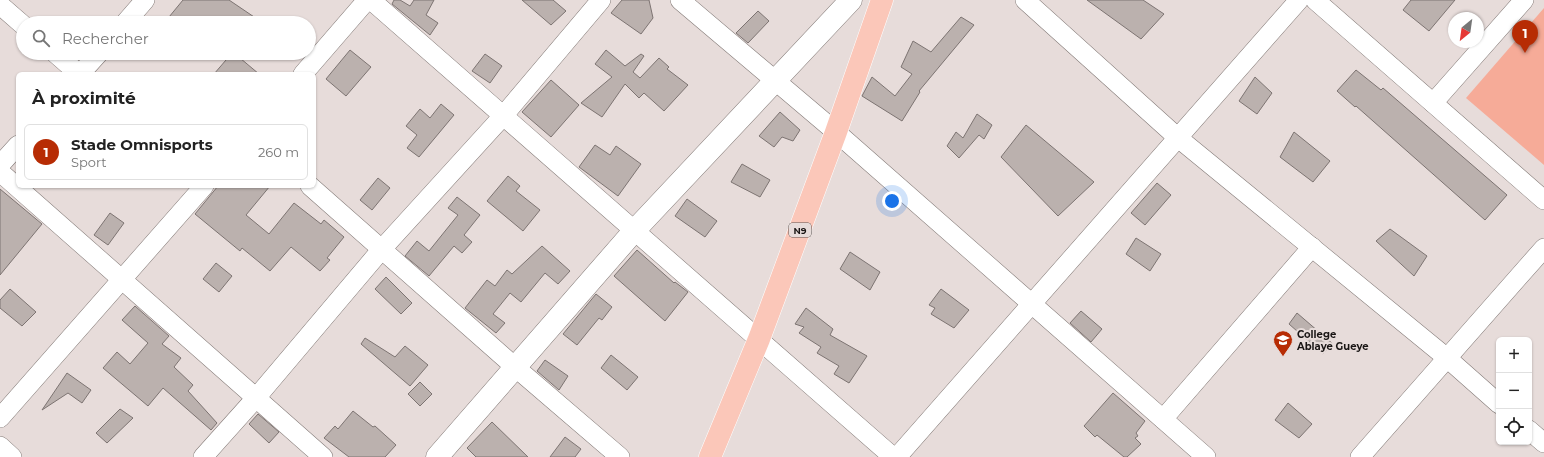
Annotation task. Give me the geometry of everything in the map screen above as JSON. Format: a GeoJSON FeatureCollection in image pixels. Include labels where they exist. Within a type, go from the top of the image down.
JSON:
{"type":"FeatureCollection","features":[{"type":"Feature","properties":{"kind":"main road"},"geometry":{"type":"LineString","coordinates":[[437,457],[634,231],[776,82],[851,0]]}},
{"type":"Feature","properties":{"kind":"main road","name":"N9"},"geometry":{"type":"LineString","coordinates":[[710,457],[759,339],[836,132],[882,0]]}},
{"type":"Feature","properties":{"kind":"street"},"geometry":{"type":"LineString","coordinates":[[131,16],[146,0]]}},
{"type":"Feature","properties":{"kind":"street"},"geometry":{"type":"LineString","coordinates":[[316,58],[367,0]]}},
{"type":"Feature","properties":{"kind":"street"},"geometry":{"type":"LineString","coordinates":[[371,0],[893,457]]}},
{"type":"Feature","properties":{"kind":"street"},"geometry":{"type":"LineString","coordinates":[[203,457],[255,399],[381,250],[504,116],[601,0]]}},
{"type":"Feature","properties":{"kind":"street"},"geometry":{"type":"LineString","coordinates":[[680,0],[836,132],[1206,457]]}},
{"type":"Feature","properties":{"kind":"street"},"geometry":{"type":"LineString","coordinates":[[1025,0],[1177,137],[1447,358],[1496,401]]}},
{"type":"Feature","properties":{"kind":"street"},"geometry":{"type":"LineString","coordinates":[[897,457],[1298,0]]}},
{"type":"Feature","properties":{"kind":"street"},"geometry":{"type":"LineString","coordinates":[[1316,0],[1544,200]]}},
{"type":"Feature","properties":{"kind":"street"},"geometry":{"type":"LineString","coordinates":[[1433,103],[1524,0]]}},
{"type":"Feature","properties":{"kind":"street"},"geometry":{"type":"LineString","coordinates":[[0,4],[16,19]]}},
{"type":"Feature","properties":{"kind":"street"},"geometry":{"type":"LineString","coordinates":[[63,60],[78,72]]}},
{"type":"Feature","properties":{"kind":"street"},"geometry":{"type":"LineString","coordinates":[[82,72],[93,60]]}},
{"type":"Feature","properties":{"kind":"street"},"geometry":{"type":"LineString","coordinates":[[304,72],[314,60]]}},
{"type":"Feature","properties":{"kind":"street"},"geometry":{"type":"LineString","coordinates":[[0,165],[16,147]]}},
{"type":"Feature","properties":{"kind":"street"},"geometry":{"type":"LineString","coordinates":[[0,172],[16,186]]}},
{"type":"Feature","properties":{"kind":"street"},"geometry":{"type":"LineString","coordinates":[[18,188],[255,399],[323,457]]}},
{"type":"Feature","properties":{"kind":"street"},"geometry":{"type":"LineString","coordinates":[[0,418],[123,280],[202,188]]}},
{"type":"Feature","properties":{"kind":"street"},"geometry":{"type":"LineString","coordinates":[[312,188],[381,250],[620,457]]}},
{"type":"Feature","properties":{"kind":"street"},"geometry":{"type":"LineString","coordinates":[[1162,419],[1312,247]]}},
{"type":"Feature","properties":{"kind":"street"},"geometry":{"type":"LineString","coordinates":[[1360,457],[1544,248]]}},
{"type":"Feature","properties":{"kind":"street"},"geometry":{"type":"LineString","coordinates":[[1532,433],[1544,443]]}},
{"type":"Feature","properties":{"kind":"street"},"geometry":{"type":"LineString","coordinates":[[0,446],[12,457]]}},
{"type":"Feature","properties":{"kind":"shaded area"},"geometry":{"type":"Polygon","coordinates":[[[1544,8],[1544,165],[1466,98],[1544,8]]]}},
{"type":"Feature","properties":{"kind":"building"},"geometry":{"type":"Polygon","coordinates":[[[183,0],[229,0],[253,16],[170,16],[183,0]]]}},
{"type":"Feature","properties":{"kind":"building"},"geometry":{"type":"Polygon","coordinates":[[[394,0],[400,0],[410,6],[414,0],[434,0],[426,15],[438,23],[430,35],[392,4],[394,0]]]}},
{"type":"Feature","properties":{"kind":"building"},"geometry":{"type":"Polygon","coordinates":[[[522,0],[553,0],[566,11],[551,25],[522,0]]]}},
{"type":"Feature","properties":{"kind":"building"},"geometry":{"type":"Polygon","coordinates":[[[622,0],[649,0],[653,18],[641,34],[611,13],[622,0]]]}},
{"type":"Feature","properties":{"kind":"building"},"geometry":{"type":"Polygon","coordinates":[[[1087,0],[1143,0],[1164,14],[1141,39],[1087,0]]]}},
{"type":"Feature","properties":{"kind":"building"},"geometry":{"type":"Polygon","coordinates":[[[1411,0],[1455,0],[1429,31],[1403,10],[1411,0]]]}},
{"type":"Feature","properties":{"kind":"building"},"geometry":{"type":"Polygon","coordinates":[[[758,11],[769,21],[748,43],[736,33],[758,11]]]}},
{"type":"Feature","properties":{"kind":"building"},"geometry":{"type":"Polygon","coordinates":[[[961,17],[974,25],[919,91],[920,92],[902,121],[862,96],[872,77],[895,96],[912,74],[901,67],[913,41],[931,52],[961,17]]]}},
{"type":"Feature","properties":{"kind":"building"},"geometry":{"type":"Polygon","coordinates":[[[350,50],[371,67],[346,96],[326,79],[350,50]]]}},
{"type":"Feature","properties":{"kind":"building"},"geometry":{"type":"Polygon","coordinates":[[[606,50],[625,66],[641,54],[644,56],[633,72],[640,78],[659,58],[669,67],[667,69],[688,85],[664,111],[644,93],[639,98],[625,84],[602,117],[581,103],[612,77],[595,64],[606,50]]]}},
{"type":"Feature","properties":{"kind":"building"},"geometry":{"type":"Polygon","coordinates":[[[485,54],[502,66],[490,83],[472,71],[485,54]]]}},
{"type":"Feature","properties":{"kind":"building"},"geometry":{"type":"Polygon","coordinates":[[[226,60],[242,60],[257,72],[216,72],[226,60]]]}},
{"type":"Feature","properties":{"kind":"building"},"geometry":{"type":"Polygon","coordinates":[[[1356,70],[1381,90],[1383,88],[1507,195],[1485,220],[1337,91],[1356,70]]]}},
{"type":"Feature","properties":{"kind":"building"},"geometry":{"type":"Polygon","coordinates":[[[1255,77],[1272,93],[1257,114],[1239,101],[1255,77]]]}},
{"type":"Feature","properties":{"kind":"building"},"geometry":{"type":"Polygon","coordinates":[[[551,80],[579,105],[551,137],[522,112],[551,80]]]}},
{"type":"Feature","properties":{"kind":"building"},"geometry":{"type":"Polygon","coordinates":[[[441,104],[454,115],[419,157],[407,148],[417,135],[406,126],[420,109],[430,118],[441,104]]]}},
{"type":"Feature","properties":{"kind":"building"},"geometry":{"type":"Polygon","coordinates":[[[780,112],[800,130],[793,141],[782,137],[774,147],[759,136],[780,112]]]}},
{"type":"Feature","properties":{"kind":"building"},"geometry":{"type":"Polygon","coordinates":[[[977,114],[992,125],[984,139],[979,135],[959,158],[947,146],[956,132],[963,138],[977,114]]]}},
{"type":"Feature","properties":{"kind":"building"},"geometry":{"type":"Polygon","coordinates":[[[1026,125],[1094,182],[1058,216],[1001,157],[1026,125]]]}},
{"type":"Feature","properties":{"kind":"building"},"geometry":{"type":"Polygon","coordinates":[[[1294,132],[1330,161],[1313,182],[1280,157],[1294,132]]]}},
{"type":"Feature","properties":{"kind":"building"},"geometry":{"type":"Polygon","coordinates":[[[595,145],[610,155],[616,146],[641,164],[618,196],[579,167],[595,145]]]}},
{"type":"Feature","properties":{"kind":"building"},"geometry":{"type":"Polygon","coordinates":[[[742,164],[770,180],[760,197],[731,182],[742,164]]]}},
{"type":"Feature","properties":{"kind":"building"},"geometry":{"type":"Polygon","coordinates":[[[508,176],[520,186],[516,191],[540,210],[523,231],[487,201],[508,176]]]}},
{"type":"Feature","properties":{"kind":"building"},"geometry":{"type":"Polygon","coordinates":[[[378,178],[390,188],[372,210],[360,200],[378,178]]]}},
{"type":"Feature","properties":{"kind":"building"},"geometry":{"type":"Polygon","coordinates":[[[1157,183],[1171,195],[1145,225],[1131,213],[1157,183]]]}},
{"type":"Feature","properties":{"kind":"building"},"geometry":{"type":"Polygon","coordinates":[[[216,188],[268,188],[246,215],[269,234],[294,203],[321,224],[324,220],[344,237],[327,258],[330,260],[320,271],[291,247],[270,271],[242,248],[240,251],[195,214],[216,188]]]}},
{"type":"Feature","properties":{"kind":"building"},"geometry":{"type":"Polygon","coordinates":[[[0,189],[42,224],[0,275],[0,189]]]}},
{"type":"Feature","properties":{"kind":"building"},"geometry":{"type":"Polygon","coordinates":[[[457,197],[480,215],[464,235],[472,242],[462,253],[454,246],[429,276],[405,256],[417,241],[429,251],[458,215],[448,208],[457,197]]]}},
{"type":"Feature","properties":{"kind":"building"},"geometry":{"type":"Polygon","coordinates":[[[687,199],[717,221],[705,237],[675,216],[687,199]]]}},
{"type":"Feature","properties":{"kind":"building"},"geometry":{"type":"Polygon","coordinates":[[[110,213],[124,223],[108,245],[94,235],[110,213]]]}},
{"type":"Feature","properties":{"kind":"building"},"geometry":{"type":"Polygon","coordinates":[[[1390,229],[1427,256],[1414,276],[1376,241],[1390,229]]]}},
{"type":"Feature","properties":{"kind":"building"},"geometry":{"type":"Polygon","coordinates":[[[1136,238],[1161,254],[1150,271],[1126,254],[1136,238]]]}},
{"type":"Feature","properties":{"kind":"building"},"geometry":{"type":"Polygon","coordinates":[[[542,246],[570,271],[558,284],[545,273],[521,302],[510,293],[493,314],[505,323],[496,333],[465,308],[487,280],[495,286],[507,270],[512,274],[542,246]]]}},
{"type":"Feature","properties":{"kind":"building"},"geometry":{"type":"Polygon","coordinates":[[[637,250],[674,283],[675,282],[688,292],[665,321],[614,276],[637,250]]]}},
{"type":"Feature","properties":{"kind":"building"},"geometry":{"type":"Polygon","coordinates":[[[850,252],[880,272],[870,290],[840,269],[850,252]]]}},
{"type":"Feature","properties":{"kind":"building"},"geometry":{"type":"Polygon","coordinates":[[[216,263],[232,276],[219,292],[203,279],[216,263]]]}},
{"type":"Feature","properties":{"kind":"building"},"geometry":{"type":"Polygon","coordinates":[[[386,277],[412,303],[401,314],[375,289],[386,277]]]}},
{"type":"Feature","properties":{"kind":"building"},"geometry":{"type":"Polygon","coordinates":[[[10,289],[36,312],[22,326],[0,308],[0,300],[10,289]]]}},
{"type":"Feature","properties":{"kind":"building"},"geometry":{"type":"Polygon","coordinates":[[[941,289],[969,310],[954,328],[931,314],[935,308],[929,305],[941,289]]]}},
{"type":"Feature","properties":{"kind":"building"},"geometry":{"type":"Polygon","coordinates":[[[596,294],[612,307],[602,320],[599,318],[577,345],[563,334],[596,294]]]}},
{"type":"Feature","properties":{"kind":"building"},"geometry":{"type":"Polygon","coordinates":[[[135,306],[169,336],[162,344],[181,358],[174,367],[193,385],[188,391],[217,423],[211,430],[163,388],[148,406],[103,368],[117,352],[130,364],[148,343],[122,320],[135,306]]]}},
{"type":"Feature","properties":{"kind":"building"},"geometry":{"type":"Polygon","coordinates":[[[806,308],[833,329],[830,335],[867,356],[849,383],[834,374],[839,366],[817,353],[821,347],[799,333],[804,327],[795,324],[806,308]]]}},
{"type":"Feature","properties":{"kind":"building"},"geometry":{"type":"Polygon","coordinates":[[[1081,311],[1102,329],[1091,342],[1070,323],[1081,311]]]}},
{"type":"Feature","properties":{"kind":"building"},"geometry":{"type":"Polygon","coordinates":[[[1297,313],[1333,344],[1323,354],[1289,324],[1297,313]]]}},
{"type":"Feature","properties":{"kind":"building"},"geometry":{"type":"Polygon","coordinates":[[[365,338],[395,357],[405,346],[428,365],[410,386],[361,344],[365,338]]]}},
{"type":"Feature","properties":{"kind":"building"},"geometry":{"type":"Polygon","coordinates":[[[611,355],[638,377],[627,390],[601,368],[611,355]]]}},
{"type":"Feature","properties":{"kind":"building"},"geometry":{"type":"Polygon","coordinates":[[[545,360],[568,376],[559,390],[537,371],[545,360]]]}},
{"type":"Feature","properties":{"kind":"building"},"geometry":{"type":"Polygon","coordinates":[[[67,373],[91,390],[82,403],[68,393],[42,410],[67,373]]]}},
{"type":"Feature","properties":{"kind":"building"},"geometry":{"type":"Polygon","coordinates":[[[420,382],[432,394],[420,406],[408,394],[420,382]]]}},
{"type":"Feature","properties":{"kind":"building"},"geometry":{"type":"Polygon","coordinates":[[[1113,393],[1145,421],[1136,433],[1138,436],[1135,438],[1141,444],[1127,457],[1124,457],[1097,435],[1095,437],[1084,426],[1113,393]]]}},
{"type":"Feature","properties":{"kind":"building"},"geometry":{"type":"Polygon","coordinates":[[[1288,403],[1312,424],[1299,438],[1275,420],[1288,403]]]}},
{"type":"Feature","properties":{"kind":"building"},"geometry":{"type":"Polygon","coordinates":[[[120,409],[133,418],[107,443],[96,433],[120,409]]]}},
{"type":"Feature","properties":{"kind":"building"},"geometry":{"type":"Polygon","coordinates":[[[353,411],[373,427],[375,426],[396,445],[385,457],[349,457],[324,438],[335,426],[338,429],[353,411]]]}},
{"type":"Feature","properties":{"kind":"building"},"geometry":{"type":"Polygon","coordinates":[[[258,414],[279,432],[269,443],[249,424],[258,414]]]}},
{"type":"Feature","properties":{"kind":"building"},"geometry":{"type":"Polygon","coordinates":[[[492,422],[528,457],[476,457],[467,448],[492,422]]]}},
{"type":"Feature","properties":{"kind":"building"},"geometry":{"type":"Polygon","coordinates":[[[565,437],[581,449],[575,457],[550,457],[565,437]]]}},
{"type":"Feature","properties":{"kind":"place","name":"Stade Omnisports"},"geometry":{"type":"Point","coordinates":[1525,53]}},
{"type":"Feature","properties":{"kind":"place","name":"College Ablaye Gueye"},"geometry":{"type":"Point","coordinates":[1283,357]}}]}
